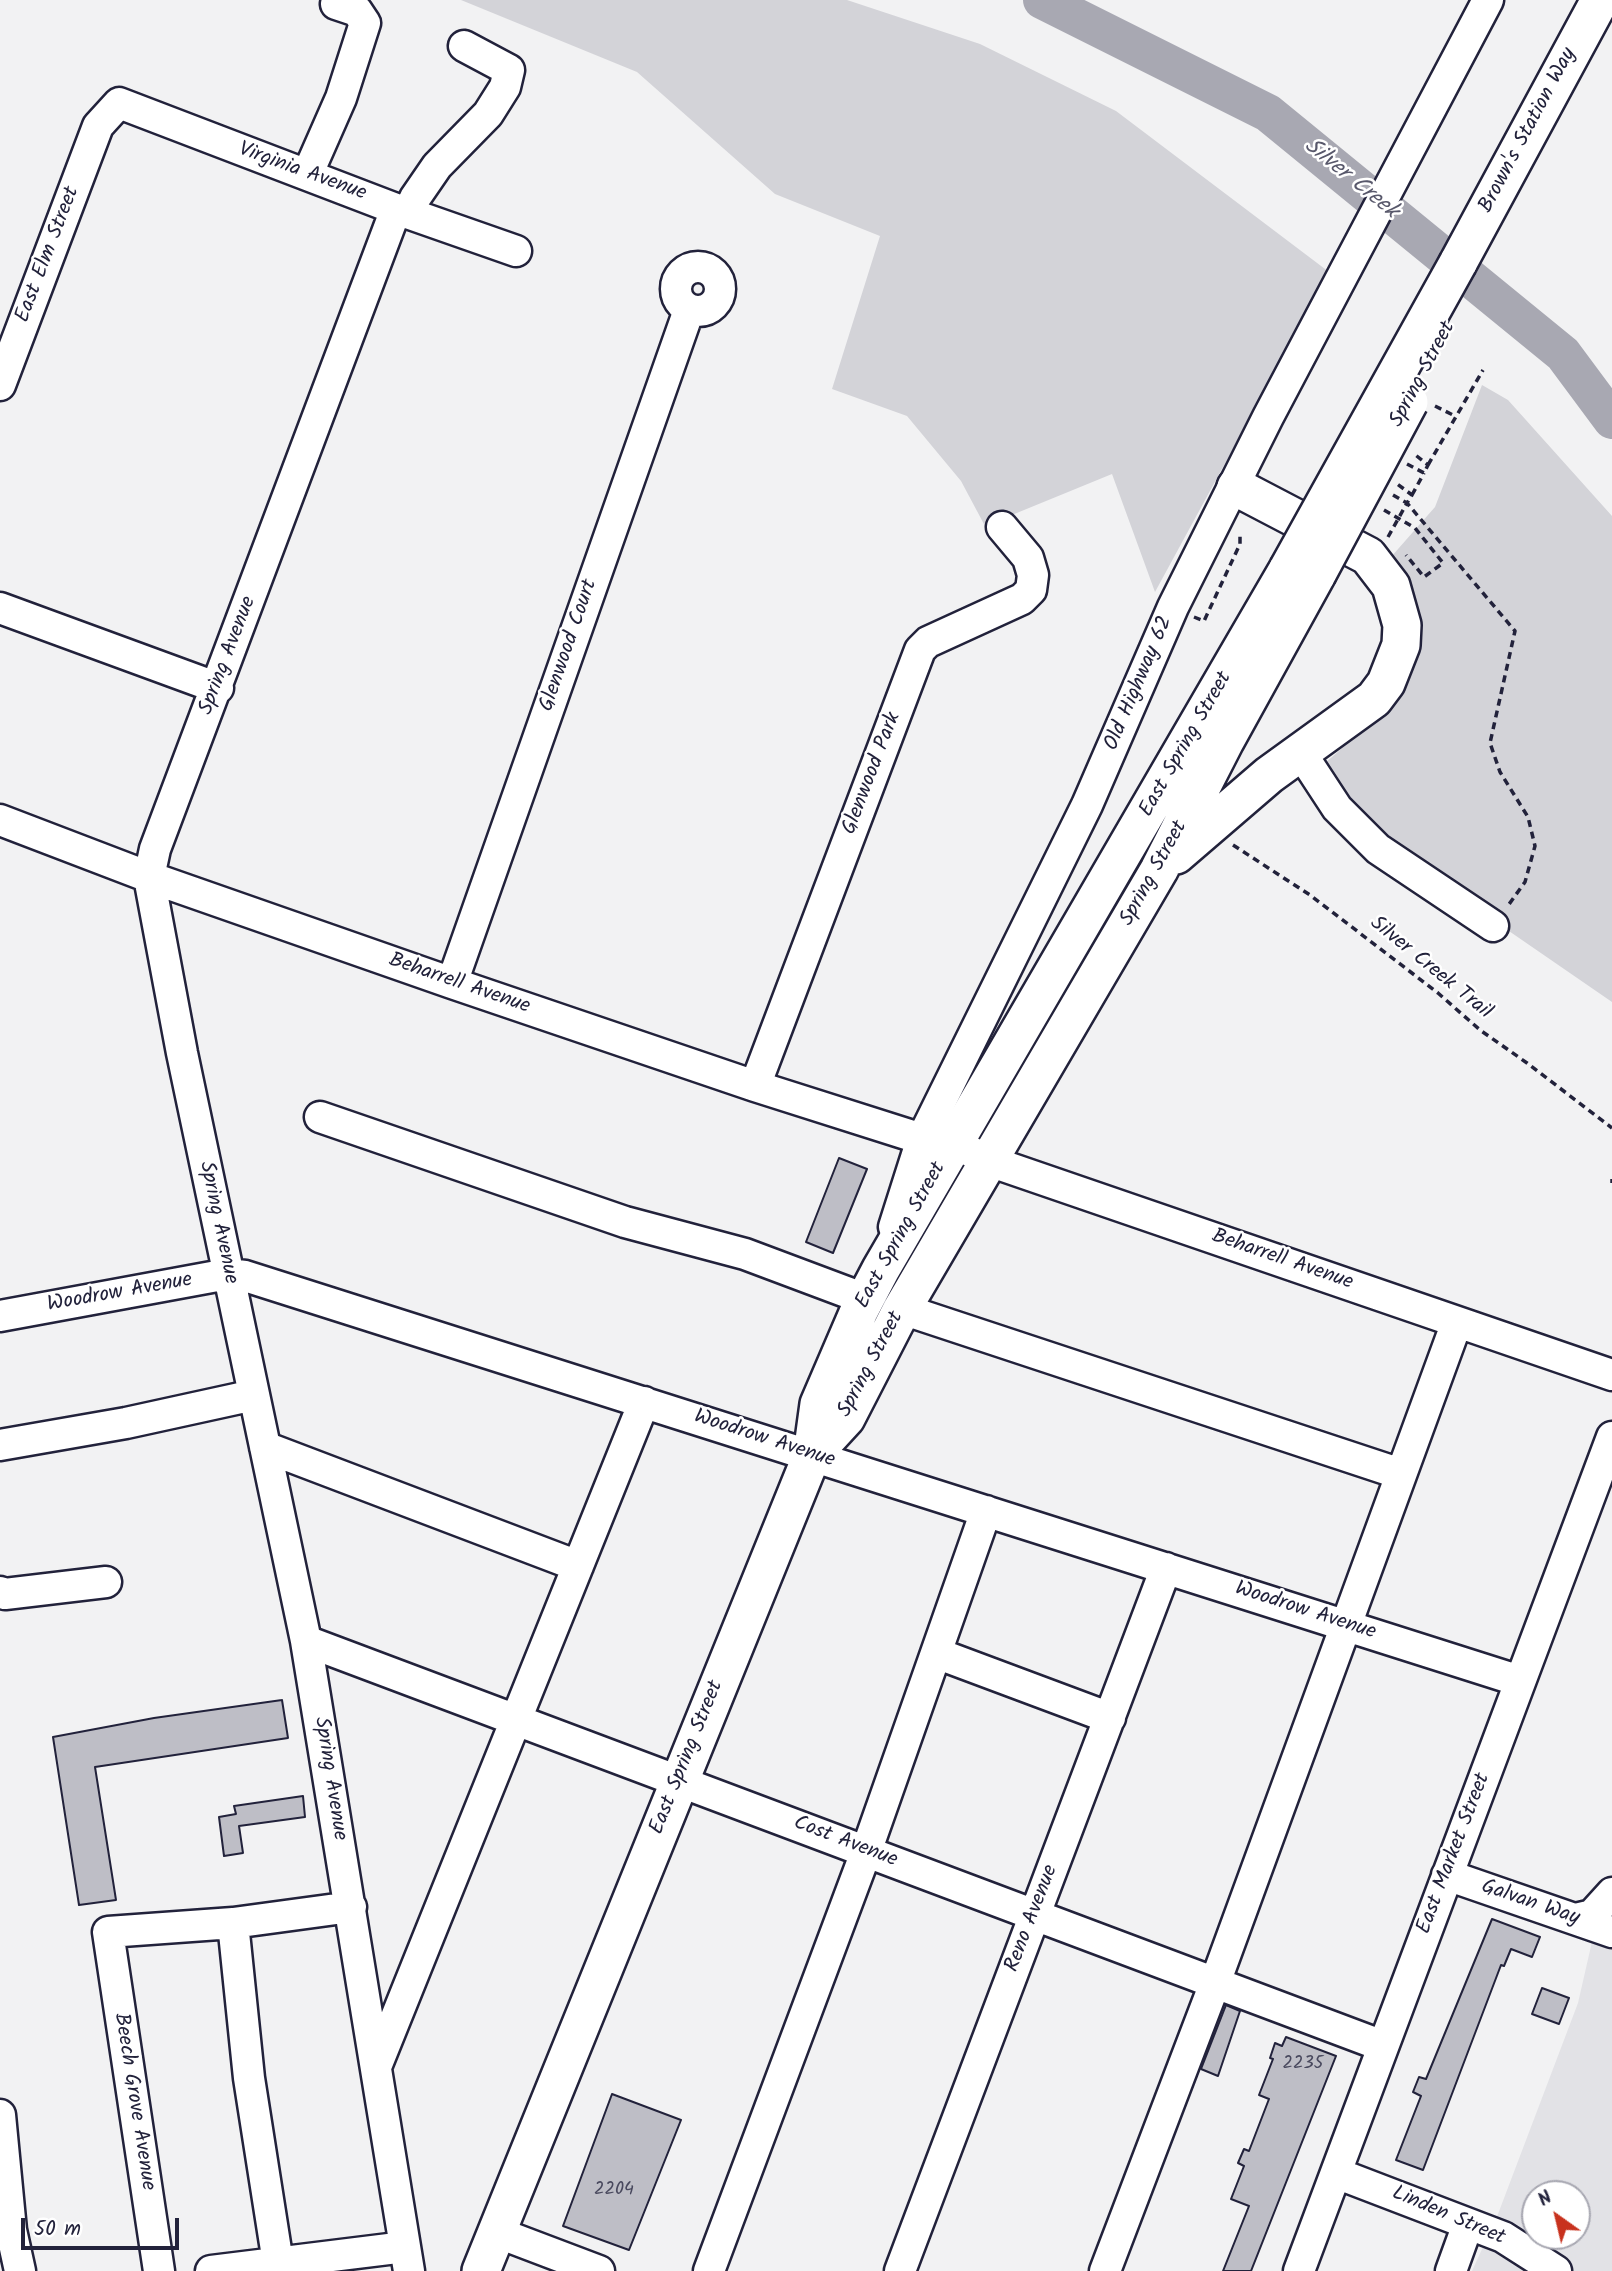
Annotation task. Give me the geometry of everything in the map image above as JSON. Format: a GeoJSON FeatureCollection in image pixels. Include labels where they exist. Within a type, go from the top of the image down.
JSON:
{"type":"FeatureCollection","features":[{"type":"Feature","properties":{"kind":"main road","name":"Brown's Station Way"},"geometry":{"type":"LineString","coordinates":[[1467,271],[1571,78],[1600,0]]}},
{"type":"Feature","properties":{"kind":"main road","name":"Brown's Station Way"},"geometry":{"type":"LineString","coordinates":[[1571,78],[1612,25]]}},
{"type":"Feature","properties":{"kind":"main road","name":"Spring Street"},"geometry":{"type":"LineString","coordinates":[[812,1455],[846,1418],[902,1308],[1160,870],[1225,741],[1303,571],[1467,271]]}},
{"type":"Feature","properties":{"kind":"main road"},"geometry":{"type":"LineString","coordinates":[[1160,870],[1221,814],[1359,711],[1386,683],[1401,645],[1399,607],[1391,586],[1368,556],[1236,486]]}},
{"type":"Feature","properties":{"kind":"main road","name":"East Spring Street"},"geometry":{"type":"LineString","coordinates":[[481,2271],[812,1455],[819,1404],[938,1141],[1303,571]]}},
{"type":"Feature","properties":{"kind":"street","name":"Old Highway 62"},"geometry":{"type":"LineString","coordinates":[[938,1141],[1173,607],[1236,486],[1268,417],[1488,0]]}},
{"type":"Feature","properties":{"kind":"street"},"geometry":{"type":"LineString","coordinates":[[308,173],[341,98],[365,23],[357,11],[336,4]]}},
{"type":"Feature","properties":{"kind":"street","name":"Spring Avenue"},"geometry":{"type":"LineString","coordinates":[[407,2259],[306,1641],[228,1274],[149,877],[155,849],[402,211],[438,166],[488,114],[505,87],[509,70],[464,46]]}},
{"type":"Feature","properties":{"kind":"street","name":"Virginia Avenue"},"geometry":{"type":"LineString","coordinates":[[98,126],[119,103],[402,211],[516,251]]}},
{"type":"Feature","properties":{"kind":"street","name":"East Elm Street"},"geometry":{"type":"LineString","coordinates":[[0,385],[98,126]]}},
{"type":"Feature","properties":{"kind":"street","name":"Glenwood Court"},"geometry":{"type":"LineString","coordinates":[[452,982],[689,310]]}},
{"type":"Feature","properties":{"kind":"street","name":"Glenwood Park"},"geometry":{"type":"LineString","coordinates":[[755,1086],[920,650],[928,642],[1023,599],[1031,590],[1033,575],[1028,558],[1002,527]]}},
{"type":"Feature","properties":{"kind":"street"},"geometry":{"type":"LineString","coordinates":[[0,608],[218,688]]}},
{"type":"Feature","properties":{"kind":"street"},"geometry":{"type":"LineString","coordinates":[[1301,753],[1337,808],[1378,849],[1493,926]]}},
{"type":"Feature","properties":{"kind":"street","name":"Beharrell Avenue"},"geometry":{"type":"LineString","coordinates":[[0,820],[149,877],[452,982],[755,1086],[938,1141],[989,1161],[1612,1375]]}},
{"type":"Feature","properties":{"kind":"street"},"geometry":{"type":"LineString","coordinates":[[320,1117],[625,1222],[873,1284]]}},
{"type":"Feature","properties":{"kind":"street","name":"Woodrow Avenue"},"geometry":{"type":"LineString","coordinates":[[0,1316],[228,1274],[245,1276],[1521,1681]]}},
{"type":"Feature","properties":{"kind":"street"},"geometry":{"type":"LineString","coordinates":[[902,1308],[1401,1474]]}},
{"type":"Feature","properties":{"kind":"street"},"geometry":{"type":"LineString","coordinates":[[1105,2271],[1215,1983],[1457,1322]]}},
{"type":"Feature","properties":{"kind":"street"},"geometry":{"type":"LineString","coordinates":[[0,1445],[127,1423],[254,1395]]}},
{"type":"Feature","properties":{"kind":"street"},"geometry":{"type":"LineString","coordinates":[[376,2067],[644,1402]]}},
{"type":"Feature","properties":{"kind":"street","name":"East Market Street"},"geometry":{"type":"LineString","coordinates":[[1299,2271],[1612,1437]]}},
{"type":"Feature","properties":{"kind":"street"},"geometry":{"type":"LineString","coordinates":[[265,1447],[578,1566]]}},
{"type":"Feature","properties":{"kind":"street"},"geometry":{"type":"LineString","coordinates":[[709,2271],[866,1852],[986,1511]]}},
{"type":"Feature","properties":{"kind":"street","name":"Reno Avenue"},"geometry":{"type":"LineString","coordinates":[[900,2271],[1166,1568]]}},
{"type":"Feature","properties":{"kind":"street"},"geometry":{"type":"LineString","coordinates":[[0,1592],[5,1594],[106,1582]]}},
{"type":"Feature","properties":{"kind":"street","name":"Cost Avenue"},"geometry":{"type":"LineString","coordinates":[[306,1641],[1383,2046]]}},
{"type":"Feature","properties":{"kind":"street"},"geometry":{"type":"LineString","coordinates":[[936,1653],[1110,1718]]}},
{"type":"Feature","properties":{"kind":"street","name":"Galvan Way"},"geometry":{"type":"LineString","coordinates":[[1447,1875],[1612,1932]]}},
{"type":"Feature","properties":{"kind":"street"},"geometry":{"type":"LineString","coordinates":[[1575,1919],[1592,1915],[1612,1894]]}},
{"type":"Feature","properties":{"kind":"street"},"geometry":{"type":"LineString","coordinates":[[278,2263],[249,2078],[233,1923],[351,1907]]}},
{"type":"Feature","properties":{"kind":"street","name":"Beech Grove Avenue"},"geometry":{"type":"LineString","coordinates":[[159,2271],[108,1932],[233,1923]]}},
{"type":"Feature","properties":{"kind":"street"},"geometry":{"type":"LineString","coordinates":[[0,2115],[11,2230],[20,2271]]}},
{"type":"Feature","properties":{"kind":"street","name":"Linden Street"},"geometry":{"type":"LineString","coordinates":[[1336,2173],[1503,2237],[1556,2271]]}},
{"type":"Feature","properties":{"kind":"street"},"geometry":{"type":"LineString","coordinates":[[1451,2271],[1468,2224]]}},
{"type":"Feature","properties":{"kind":"street"},"geometry":{"type":"LineString","coordinates":[[496,2232],[599,2271]]}},
{"type":"Feature","properties":{"kind":"street"},"geometry":{"type":"LineString","coordinates":[[211,2271],[278,2263],[407,2259]]}},
{"type":"Feature","properties":{"kind":"path"},"geometry":{"type":"LineString","coordinates":[[1429,465],[1483,370]]}},
{"type":"Feature","properties":{"kind":"path"},"geometry":{"type":"LineString","coordinates":[[1412,495],[1423,473]]}},
{"type":"Feature","properties":{"kind":"path"},"geometry":{"type":"LineString","coordinates":[[1385,541],[1407,503],[1515,631],[1489,743],[1500,772],[1528,817],[1535,846],[1525,882],[1493,926]]}},
{"type":"Feature","properties":{"kind":"path"},"geometry":{"type":"LineString","coordinates":[[1173,607],[1205,621],[1236,555],[1240,533],[1246,521]]}},
{"type":"Feature","properties":{"kind":"path","name":"Silver Creek Trail"},"geometry":{"type":"LineString","coordinates":[[1226,839],[1310,894],[1438,993],[1480,1030],[1512,1051],[1612,1128]]}},
{"type":"Feature","properties":{"kind":"shaded area"},"geometry":{"type":"Polygon","coordinates":[[[461,0],[847,0],[980,44],[1116,111],[1329,272],[1155,592],[1112,474],[985,526],[961,481],[907,416],[832,389],[880,236],[775,194],[637,72],[461,0]]]}},
{"type":"Feature","properties":{"kind":"shaded area"},"geometry":{"type":"Polygon","coordinates":[[[1482,385],[1508,400],[1612,516],[1612,1002],[1400,856],[1338,795],[1325,763],[1401,697],[1419,621],[1391,557],[1435,507],[1482,385]]]}},
{"type":"Feature","properties":{"kind":"shaded area"},"geometry":{"type":"Polygon","coordinates":[[[1612,1914],[1612,2271],[1472,2271],[1498,2214],[1578,2003],[1594,1933],[1612,1914]]]}},
{"type":"Feature","properties":{"kind":"building"},"geometry":{"type":"Polygon","coordinates":[[[839,1158],[867,1169],[833,1253],[806,1242],[839,1158]]]}},
{"type":"Feature","properties":{"kind":"building"},"geometry":{"type":"Polygon","coordinates":[[[282,1700],[288,1738],[95,1767],[116,1900],[79,1905],[53,1737],[154,1718],[282,1700]]]}},
{"type":"Feature","properties":{"kind":"building"},"geometry":{"type":"Polygon","coordinates":[[[303,1796],[305,1817],[239,1826],[243,1853],[224,1856],[219,1817],[236,1814],[234,1806],[303,1796]]]}},
{"type":"Feature","properties":{"kind":"building"},"geometry":{"type":"Polygon","coordinates":[[[1492,1919],[1540,1937],[1532,1957],[1511,1949],[1504,1966],[1501,1965],[1423,2170],[1396,2160],[1421,2096],[1413,2092],[1419,2077],[1426,2079],[1492,1919]]]}},
{"type":"Feature","properties":{"kind":"building"},"geometry":{"type":"Polygon","coordinates":[[[1542,1988],[1569,1998],[1559,2024],[1532,2014],[1542,1988]]]}},
{"type":"Feature","properties":{"kind":"building"},"geometry":{"type":"Polygon","coordinates":[[[1226,2005],[1240,2011],[1218,2076],[1201,2069],[1226,2005]]]}},
{"type":"Feature","properties":{"kind":"building"},"geometry":{"type":"Polygon","coordinates":[[[1286,2037],[1336,2056],[1251,2271],[1223,2271],[1249,2206],[1231,2199],[1244,2166],[1238,2163],[1244,2149],[1249,2151],[1269,2099],[1259,2095],[1273,2059],[1270,2058],[1275,2043],[1282,2046],[1286,2037]]]}},
{"type":"Feature","properties":{"kind":"building"},"geometry":{"type":"Polygon","coordinates":[[[612,2094],[681,2120],[629,2250],[563,2226],[612,2094]]]}},
{"type":"Feature","properties":{"kind":"waterway","name":"Silver Creek"},"geometry":{"type":"LineString","coordinates":[[1042,0],[1268,113],[1563,354],[1612,420]]}}]}
